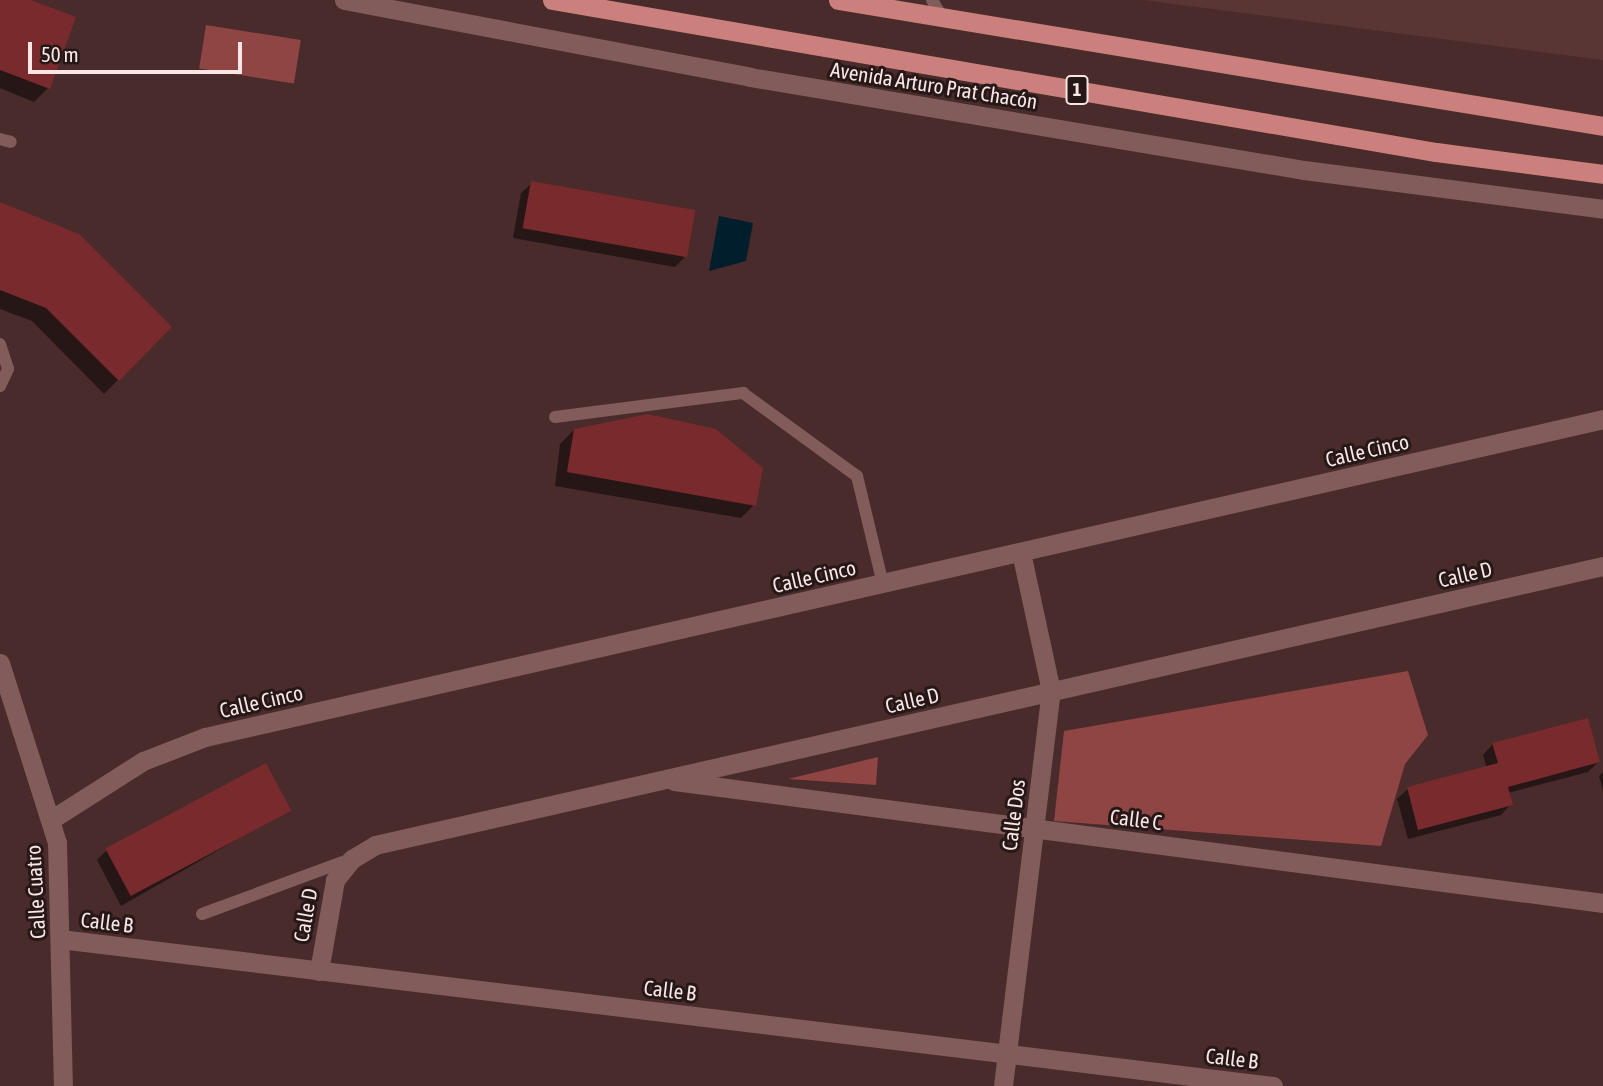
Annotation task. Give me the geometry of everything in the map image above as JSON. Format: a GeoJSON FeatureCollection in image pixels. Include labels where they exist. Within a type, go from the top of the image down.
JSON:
{"type":"FeatureCollection","features":[{"type":"Feature","properties":{"kind":"main road","name":"Avenida Arturo Prat Chacón"},"geometry":{"type":"LineString","coordinates":[[552,0],[1436,152],[1603,174]]}},
{"type":"Feature","properties":{"kind":"main road","name":"1"},"geometry":{"type":"LineString","coordinates":[[838,0],[1603,126]]}},
{"type":"Feature","properties":{"kind":"street","name":"Avenida Arturo Prat Chacón"},"geometry":{"type":"LineString","coordinates":[[344,0],[750,77],[1277,165],[1603,209]]}},
{"type":"Feature","properties":{"kind":"street","name":"Calle Cinco"},"geometry":{"type":"LineString","coordinates":[[52,819],[183,743],[1603,419]]}},
{"type":"Feature","properties":{"kind":"street","name":"Calle Dos"},"geometry":{"type":"LineString","coordinates":[[1003,1086],[1051,691],[1021,552]]}},
{"type":"Feature","properties":{"kind":"street","name":"Calle D"},"geometry":{"type":"LineString","coordinates":[[318,971],[330,893],[352,859],[389,841],[1603,566]]}},
{"type":"Feature","properties":{"kind":"street","name":"Calle Cuatro"},"geometry":{"type":"LineString","coordinates":[[0,663],[52,819],[60,939],[63,1086]]}},
{"type":"Feature","properties":{"kind":"street","name":"Calle C"},"geometry":{"type":"LineString","coordinates":[[663,780],[1603,903]]}},
{"type":"Feature","properties":{"kind":"street","name":"Calle B"},"geometry":{"type":"LineString","coordinates":[[60,939],[1273,1086]]}},
{"type":"Feature","properties":{"kind":"lane"},"geometry":{"type":"LineString","coordinates":[[932,0],[944,18]]}},
{"type":"Feature","properties":{"kind":"lane"},"geometry":{"type":"LineString","coordinates":[[0,344],[8,369],[0,387]]}},
{"type":"Feature","properties":{"kind":"lane"},"geometry":{"type":"LineString","coordinates":[[555,417],[743,393],[857,476],[883,584]]}},
{"type":"Feature","properties":{"kind":"lane"},"geometry":{"type":"LineString","coordinates":[[202,914],[352,859]]}},
{"type":"Feature","properties":{"kind":"shaded area"},"geometry":{"type":"Polygon","coordinates":[[[1143,0],[1603,0],[1603,60],[1143,0]]]}},
{"type":"Feature","properties":{"kind":"shaded area"},"geometry":{"type":"Polygon","coordinates":[[[206,25],[301,40],[294,83],[199,68],[206,25]]]}},
{"type":"Feature","properties":{"kind":"shaded area"},"geometry":{"type":"Polygon","coordinates":[[[1408,671],[1428,735],[1405,764],[1381,846],[1054,821],[1064,731],[1408,671]]]}},
{"type":"Feature","properties":{"kind":"shaded area"},"geometry":{"type":"Polygon","coordinates":[[[878,757],[876,785],[788,779],[878,757]]]}},
{"type":"Feature","properties":{"kind":"water"},"geometry":{"type":"Polygon","coordinates":[[[719,216],[753,223],[746,261],[709,271],[719,216]]]}},
{"type":"Feature","properties":{"kind":"building"},"geometry":{"type":"Polygon","coordinates":[[[0,0],[31,0],[76,17],[50,89],[0,70],[0,0]]]}},
{"type":"Feature","properties":{"kind":"building"},"geometry":{"type":"Polygon","coordinates":[[[531,181],[695,210],[687,257],[523,228],[531,181]]]}},
{"type":"Feature","properties":{"kind":"building"},"geometry":{"type":"Polygon","coordinates":[[[0,202],[79,234],[172,327],[119,381],[46,308],[0,290],[0,202]]]}},
{"type":"Feature","properties":{"kind":"building"},"geometry":{"type":"Polygon","coordinates":[[[648,414],[716,429],[763,468],[756,506],[567,472],[574,429],[648,414]]]}},
{"type":"Feature","properties":{"kind":"building"},"geometry":{"type":"Polygon","coordinates":[[[1588,718],[1600,762],[1508,787],[1513,805],[1418,830],[1407,787],[1498,763],[1492,743],[1588,718]]]}},
{"type":"Feature","properties":{"kind":"building"},"geometry":{"type":"Polygon","coordinates":[[[266,763],[291,811],[131,896],[105,848],[266,763]]]}}]}
